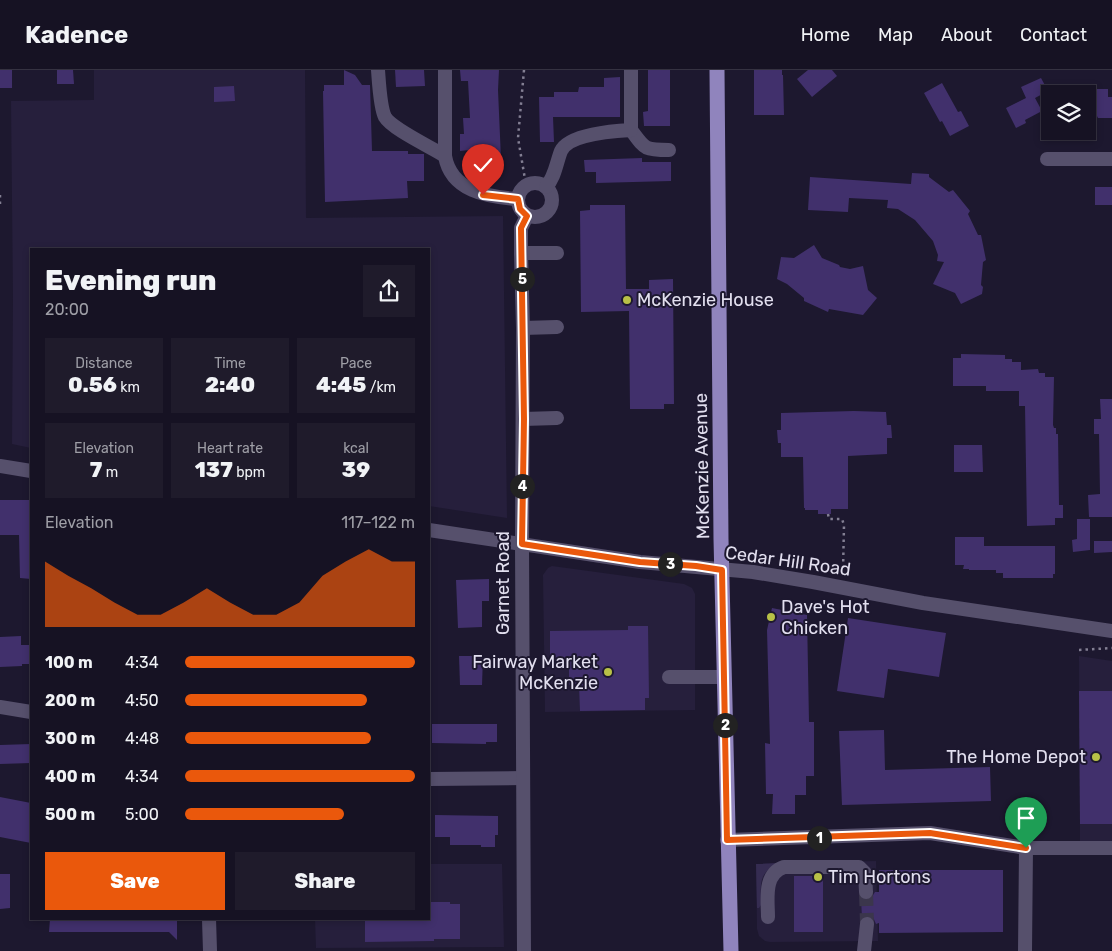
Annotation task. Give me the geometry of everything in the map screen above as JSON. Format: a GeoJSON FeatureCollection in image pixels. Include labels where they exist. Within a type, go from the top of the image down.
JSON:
{"type":"FeatureCollection","features":[{"type":"Feature","properties":{"kind":"main road","name":"McKenzie Avenue"},"geometry":{"type":"LineString","coordinates":[[717,70],[722,570],[731,951]]}},
{"type":"Feature","properties":{"kind":"street"},"geometry":{"type":"LineString","coordinates":[[378,70],[385,117],[395,128],[445,156]]}},
{"type":"Feature","properties":{"kind":"street"},"geometry":{"type":"LineString","coordinates":[[445,70],[446,163],[459,184],[483,195],[518,199]]}},
{"type":"Feature","properties":{"kind":"street"},"geometry":{"type":"LineString","coordinates":[[631,70],[631,130],[644,147],[655,150],[669,150]]}},
{"type":"Feature","properties":{"kind":"street"},"geometry":{"type":"LineString","coordinates":[[546,187],[551,182],[562,149],[573,139],[631,130]]}},
{"type":"Feature","properties":{"kind":"street"},"geometry":{"type":"LineString","coordinates":[[1048,159],[1112,159]]}},
{"type":"Feature","properties":{"kind":"street"},"geometry":{"type":"LineString","coordinates":[[536,183],[546,187],[551,196],[550,207],[547,212],[538,217],[527,216],[520,209],[518,199],[522,189],[526,185],[536,183]]}},
{"type":"Feature","properties":{"kind":"street","name":"Garnet Road"},"geometry":{"type":"LineString","coordinates":[[524,951],[522,544],[524,419],[521,228],[527,216]]}},
{"type":"Feature","properties":{"kind":"street"},"geometry":{"type":"LineString","coordinates":[[521,253],[557,253]]}},
{"type":"Feature","properties":{"kind":"street"},"geometry":{"type":"LineString","coordinates":[[523,328],[557,327]]}},
{"type":"Feature","properties":{"kind":"street"},"geometry":{"type":"LineString","coordinates":[[524,419],[557,418]]}},
{"type":"Feature","properties":{"kind":"street"},"geometry":{"type":"LineString","coordinates":[[0,466],[30,471]]}},
{"type":"Feature","properties":{"kind":"street","name":"Cedar Hill Road"},"geometry":{"type":"LineString","coordinates":[[430,530],[640,562],[761,573],[923,603],[1112,631]]}},
{"type":"Feature","properties":{"kind":"street"},"geometry":{"type":"LineString","coordinates":[[669,677],[724,677]]}},
{"type":"Feature","properties":{"kind":"street"},"geometry":{"type":"LineString","coordinates":[[0,708],[30,712]]}},
{"type":"Feature","properties":{"kind":"street"},"geometry":{"type":"LineString","coordinates":[[430,780],[523,778]]}},
{"type":"Feature","properties":{"kind":"street"},"geometry":{"type":"LineString","coordinates":[[727,840],[930,833],[1026,848],[1112,848]]}},
{"type":"Feature","properties":{"kind":"street"},"geometry":{"type":"LineString","coordinates":[[1025,951],[1026,848]]}},
{"type":"Feature","properties":{"kind":"street"},"geometry":{"type":"LineString","coordinates":[[768,917],[769,880],[775,871],[784,867],[859,867],[865,873],[866,892]]}},
{"type":"Feature","properties":{"kind":"street"},"geometry":{"type":"LineString","coordinates":[[209,920],[210,951]]}},
{"type":"Feature","properties":{"kind":"street"},"geometry":{"type":"LineString","coordinates":[[864,951],[867,924]]}},
{"type":"Feature","properties":{"kind":"path"},"geometry":{"type":"LineString","coordinates":[[524,70],[518,138],[526,185]]}},
{"type":"Feature","properties":{"kind":"path"},"geometry":{"type":"LineString","coordinates":[[0,194],[0,206]]}},
{"type":"Feature","properties":{"kind":"path"},"geometry":{"type":"LineString","coordinates":[[828,514],[829,519],[842,519],[844,525],[843,571]]}},
{"type":"Feature","properties":{"kind":"path"},"geometry":{"type":"LineString","coordinates":[[1079,650],[1112,648]]}},
{"type":"Feature","properties":{"kind":"shaded area"},"geometry":{"type":"Polygon","coordinates":[[[94,70],[305,70],[306,218],[503,216],[507,518],[430,506],[430,248],[30,248],[30,448],[12,444],[11,101],[94,100],[94,70]]]}},
{"type":"Feature","properties":{"kind":"shaded area"},"geometry":{"type":"Polygon","coordinates":[[[552,566],[684,584],[692,588],[695,594],[695,710],[545,712],[543,575],[552,566]]]}},
{"type":"Feature","properties":{"kind":"shaded area","name":"The Home Depot"},"geometry":{"type":"Polygon","coordinates":[[[1079,656],[1112,661],[1112,842],[1080,842],[1079,656]]]}},
{"type":"Feature","properties":{"kind":"shaded area"},"geometry":{"type":"Polygon","coordinates":[[[876,861],[878,941],[770,942],[765,941],[759,936],[757,929],[756,864],[876,861]]]}},
{"type":"Feature","properties":{"kind":"shaded area"},"geometry":{"type":"Polygon","coordinates":[[[779,863],[764,875],[761,886],[761,905],[757,908],[756,864],[779,863]]]}},
{"type":"Feature","properties":{"kind":"shaded area"},"geometry":{"type":"Polygon","coordinates":[[[430,864],[502,864],[504,947],[316,948],[315,920],[430,920],[430,864]]]}},
{"type":"Feature","properties":{"kind":"building"},"geometry":{"type":"Polygon","coordinates":[[[0,70],[12,70],[12,88],[0,88],[0,70]]]}},
{"type":"Feature","properties":{"kind":"building"},"geometry":{"type":"Polygon","coordinates":[[[57,70],[73,70],[74,84],[57,84],[57,70]]]}},
{"type":"Feature","properties":{"kind":"building"},"geometry":{"type":"Polygon","coordinates":[[[344,70],[355,75],[362,85],[370,85],[372,151],[408,151],[408,154],[424,154],[424,181],[407,181],[408,198],[325,202],[323,91],[324,85],[344,85],[344,70]]]}},
{"type":"Feature","properties":{"kind":"building"},"geometry":{"type":"Polygon","coordinates":[[[395,70],[424,70],[425,86],[396,87],[395,70]]]}},
{"type":"Feature","properties":{"kind":"building"},"geometry":{"type":"Polygon","coordinates":[[[460,70],[499,70],[501,159],[469,161],[469,150],[460,151],[460,134],[464,134],[463,118],[470,118],[468,81],[461,81],[460,70]]]}},
{"type":"Feature","properties":{"kind":"building"},"geometry":{"type":"Polygon","coordinates":[[[648,70],[670,70],[670,126],[644,126],[643,112],[648,111],[648,70]]]}},
{"type":"Feature","properties":{"kind":"building"},"geometry":{"type":"Polygon","coordinates":[[[754,70],[782,70],[784,115],[754,115],[754,70]]]}},
{"type":"Feature","properties":{"kind":"building"},"geometry":{"type":"Polygon","coordinates":[[[808,70],[832,70],[837,76],[812,97],[797,79],[808,70]]]}},
{"type":"Feature","properties":{"kind":"building"},"geometry":{"type":"Polygon","coordinates":[[[620,77],[620,117],[553,117],[554,142],[540,142],[539,97],[554,97],[554,92],[578,92],[579,87],[604,87],[604,78],[620,77]]]}},
{"type":"Feature","properties":{"kind":"building"},"geometry":{"type":"Polygon","coordinates":[[[1041,78],[1045,85],[1041,85],[1041,95],[1035,98],[1041,112],[1025,120],[1026,123],[1016,128],[1006,108],[1026,98],[1021,87],[1041,78]]]}},
{"type":"Feature","properties":{"kind":"building"},"geometry":{"type":"Polygon","coordinates":[[[942,83],[958,112],[961,111],[969,126],[950,136],[924,93],[942,83]]]}},
{"type":"Feature","properties":{"kind":"building"},"geometry":{"type":"Polygon","coordinates":[[[234,86],[235,101],[214,102],[214,87],[234,86]]]}},
{"type":"Feature","properties":{"kind":"building"},"geometry":{"type":"Polygon","coordinates":[[[1096,89],[1108,89],[1108,97],[1112,97],[1112,118],[1098,118],[1096,89]]]}},
{"type":"Feature","properties":{"kind":"building"},"geometry":{"type":"Polygon","coordinates":[[[642,158],[642,162],[671,162],[671,181],[596,183],[596,172],[585,172],[584,160],[642,158]]]}},
{"type":"Feature","properties":{"kind":"building"},"geometry":{"type":"Polygon","coordinates":[[[912,173],[929,174],[929,177],[949,192],[953,190],[970,211],[968,214],[978,235],[981,235],[986,260],[983,262],[982,294],[961,304],[955,293],[933,284],[944,262],[937,261],[938,255],[933,241],[915,220],[898,209],[887,208],[888,200],[849,198],[848,212],[808,210],[810,177],[911,184],[912,173]]]}},
{"type":"Feature","properties":{"kind":"building"},"geometry":{"type":"Polygon","coordinates":[[[1095,187],[1112,187],[1112,205],[1095,205],[1095,187]]]}},
{"type":"Feature","properties":{"kind":"building","name":"McKenzie House"},"geometry":{"type":"Polygon","coordinates":[[[590,205],[625,205],[626,289],[649,289],[649,280],[673,279],[674,404],[664,404],[664,409],[630,409],[629,311],[581,312],[580,211],[590,210],[590,205]]]}},
{"type":"Feature","properties":{"kind":"building"},"geometry":{"type":"Polygon","coordinates":[[[814,245],[822,258],[840,267],[850,269],[863,266],[868,290],[877,298],[863,315],[829,309],[828,312],[804,301],[804,298],[787,284],[777,279],[781,257],[794,258],[814,245]]]}},
{"type":"Feature","properties":{"kind":"building"},"geometry":{"type":"Polygon","coordinates":[[[961,354],[1005,355],[1005,359],[1012,359],[1012,362],[1021,362],[1021,370],[1038,369],[1039,373],[1045,373],[1045,377],[1054,377],[1053,425],[1056,428],[1056,434],[1058,434],[1059,505],[1063,505],[1063,518],[1055,518],[1055,525],[1027,526],[1025,406],[1019,406],[1019,391],[986,391],[986,386],[953,386],[953,358],[961,358],[961,354]]]}},
{"type":"Feature","properties":{"kind":"building"},"geometry":{"type":"Polygon","coordinates":[[[1100,399],[1112,399],[1112,517],[1089,517],[1088,495],[1100,494],[1099,434],[1094,434],[1094,419],[1101,419],[1100,399]]]}},
{"type":"Feature","properties":{"kind":"building"},"geometry":{"type":"Polygon","coordinates":[[[886,412],[887,425],[891,425],[892,438],[887,438],[887,454],[848,456],[848,509],[831,509],[831,514],[818,514],[818,510],[805,510],[803,457],[781,457],[781,443],[778,443],[777,430],[781,430],[781,413],[886,412]]]}},
{"type":"Feature","properties":{"kind":"building"},"geometry":{"type":"Polygon","coordinates":[[[954,445],[982,445],[983,472],[954,472],[954,445]]]}},
{"type":"Feature","properties":{"kind":"building"},"geometry":{"type":"Polygon","coordinates":[[[0,500],[30,500],[30,579],[20,578],[19,535],[0,535],[0,500]]]}},
{"type":"Feature","properties":{"kind":"building"},"geometry":{"type":"Polygon","coordinates":[[[1077,519],[1090,519],[1090,550],[1073,552],[1072,540],[1077,539],[1077,519]]]}},
{"type":"Feature","properties":{"kind":"building"},"geometry":{"type":"Polygon","coordinates":[[[955,537],[984,537],[984,546],[1055,546],[1055,574],[1053,574],[1053,578],[1003,578],[1003,573],[996,573],[996,570],[963,569],[964,565],[955,565],[955,537]]]}},
{"type":"Feature","properties":{"kind":"building"},"geometry":{"type":"Polygon","coordinates":[[[1094,541],[1112,541],[1112,552],[1094,553],[1094,541]]]}},
{"type":"Feature","properties":{"kind":"building"},"geometry":{"type":"Polygon","coordinates":[[[489,579],[489,601],[482,601],[482,627],[458,628],[456,580],[489,579]]]}},
{"type":"Feature","properties":{"kind":"building"},"geometry":{"type":"Polygon","coordinates":[[[772,608],[807,615],[809,722],[814,722],[814,776],[806,776],[806,795],[795,795],[795,814],[772,814],[773,794],[766,794],[765,743],[770,744],[767,630],[772,608]]]}},
{"type":"Feature","properties":{"kind":"building"},"geometry":{"type":"Polygon","coordinates":[[[848,618],[946,633],[939,677],[888,669],[884,698],[837,691],[848,618]]]}},
{"type":"Feature","properties":{"kind":"building","name":"Fairway Market McKenzie"},"geometry":{"type":"Polygon","coordinates":[[[628,626],[648,626],[649,698],[645,698],[645,710],[580,711],[579,685],[569,685],[569,658],[550,658],[550,631],[628,630],[628,626]]]}},
{"type":"Feature","properties":{"kind":"building"},"geometry":{"type":"Polygon","coordinates":[[[21,636],[21,645],[30,645],[30,664],[0,667],[0,637],[21,636]]]}},
{"type":"Feature","properties":{"kind":"building"},"geometry":{"type":"Polygon","coordinates":[[[459,656],[483,656],[482,685],[460,685],[459,656]]]}},
{"type":"Feature","properties":{"kind":"building","name":"The Home Depot"},"geometry":{"type":"Polygon","coordinates":[[[1079,691],[1112,691],[1112,824],[1080,824],[1079,691]]]}},
{"type":"Feature","properties":{"kind":"building"},"geometry":{"type":"Polygon","coordinates":[[[432,724],[497,724],[497,742],[486,742],[486,744],[432,743],[432,724]]]}},
{"type":"Feature","properties":{"kind":"building"},"geometry":{"type":"Polygon","coordinates":[[[884,730],[885,770],[990,767],[991,801],[842,805],[839,731],[884,730]]]}},
{"type":"Feature","properties":{"kind":"building"},"geometry":{"type":"Polygon","coordinates":[[[30,744],[30,763],[0,764],[0,745],[30,744]]]}},
{"type":"Feature","properties":{"kind":"building"},"geometry":{"type":"Polygon","coordinates":[[[0,797],[30,803],[30,843],[0,837],[0,797]]]}},
{"type":"Feature","properties":{"kind":"building"},"geometry":{"type":"Polygon","coordinates":[[[435,815],[498,816],[498,835],[495,835],[495,847],[450,845],[450,837],[435,837],[435,815]]]}},
{"type":"Feature","properties":{"kind":"building"},"geometry":{"type":"Polygon","coordinates":[[[879,870],[1003,870],[1003,932],[879,933],[879,923],[876,924],[873,917],[867,915],[862,917],[861,899],[870,900],[875,892],[879,892],[879,870]]]}},
{"type":"Feature","properties":{"kind":"building"},"geometry":{"type":"Polygon","coordinates":[[[0,874],[10,874],[10,908],[0,909],[0,874]]]}},
{"type":"Feature","properties":{"kind":"building"},"geometry":{"type":"Polygon","coordinates":[[[794,876],[823,876],[823,932],[794,932],[794,876]]]}},
{"type":"Feature","properties":{"kind":"building"},"geometry":{"type":"Polygon","coordinates":[[[430,902],[460,904],[460,939],[365,942],[365,920],[430,920],[430,902]]]}},
{"type":"Feature","properties":{"kind":"building"},"geometry":{"type":"Polygon","coordinates":[[[50,920],[177,920],[177,940],[169,932],[49,932],[50,920]]]}},
{"type":"Feature","properties":{"kind":"tunnel"},"geometry":{"type":"LineString","coordinates":[[866,892],[867,924]]}},
{"type":"Feature","properties":{"kind":"place","name":"McKenzie House"},"geometry":{"type":"Point","coordinates":[627,300]}},
{"type":"Feature","properties":{"kind":"place","name":"Dave's Hot Chicken"},"geometry":{"type":"Point","coordinates":[771,617]}},
{"type":"Feature","properties":{"kind":"place","name":"Fairway Market McKenzie"},"geometry":{"type":"Point","coordinates":[608,672]}},
{"type":"Feature","properties":{"kind":"place","name":"The Home Depot"},"geometry":{"type":"Point","coordinates":[1096,757]}},
{"type":"Feature","properties":{"kind":"place","name":"Tim Hortons"},"geometry":{"type":"Point","coordinates":[818,877]}},
{"type":"Feature","properties":{"kind":"route"},"geometry":{"type":"LineString","coordinates":[[483,195],[518,199],[520,209],[527,216],[521,228],[524,419],[522,433],[522,544],[640,562],[722,570],[727,840],[930,833],[1026,848]]}}]}
